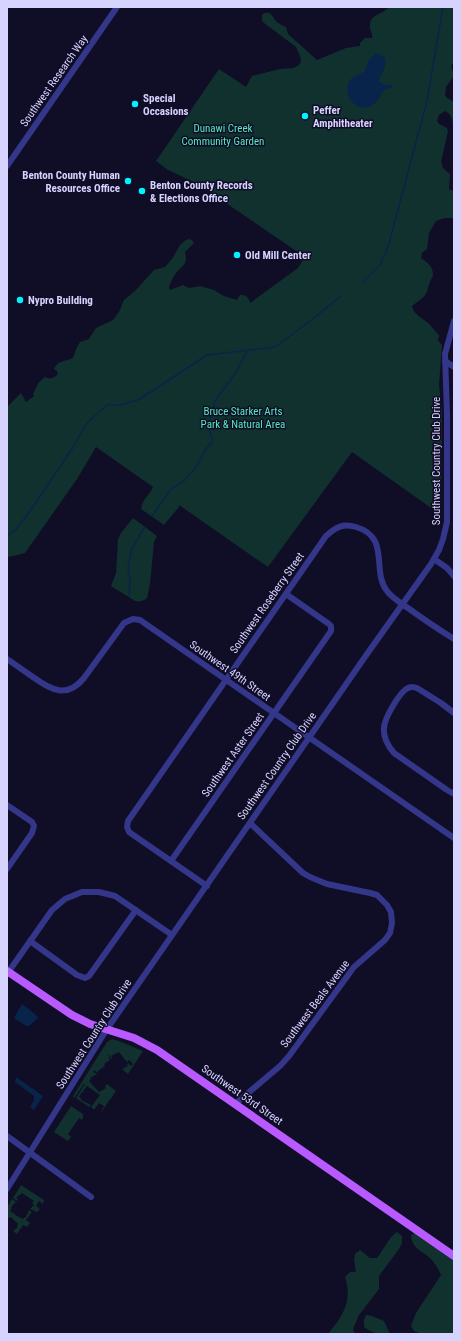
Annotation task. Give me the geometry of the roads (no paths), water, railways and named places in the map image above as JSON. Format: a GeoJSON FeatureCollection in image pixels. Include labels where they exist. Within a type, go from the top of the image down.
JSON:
{"type":"FeatureCollection","features":[{"type":"Feature","properties":{"kind":"main road","name":"Southwest 53rd Street"},"geometry":{"type":"LineString","coordinates":[[8,973],[72,1015],[90,1024],[134,1038],[157,1050],[454,1256]]}},
{"type":"Feature","properties":{"kind":"street","name":"Southwest Research Way"},"geometry":{"type":"LineString","coordinates":[[7,166],[117,7]]}},
{"type":"Feature","properties":{"kind":"street","name":"Southwest Country Club Drive"},"geometry":{"type":"LineString","coordinates":[[7,1188],[107,1029],[434,559],[443,539],[447,518],[447,414],[445,361],[446,348],[454,321]]}},
{"type":"Feature","properties":{"kind":"street"},"geometry":{"type":"LineString","coordinates":[[445,361],[454,367]]}},
{"type":"Feature","properties":{"kind":"street","name":"Southwest Roseberry Street"},"geometry":{"type":"LineString","coordinates":[[207,886],[129,832],[127,824],[225,680],[326,536],[335,528],[347,525],[360,528],[369,534],[376,543],[379,551],[383,584],[388,592],[454,639]]}},
{"type":"Feature","properties":{"kind":"street"},"geometry":{"type":"LineString","coordinates":[[434,559],[448,568],[454,576]]}},
{"type":"Feature","properties":{"kind":"street","name":"Southwest Aster Street"},"geometry":{"type":"LineString","coordinates":[[172,861],[331,629],[329,624],[286,594]]}},
{"type":"Feature","properties":{"kind":"street","name":"Southwest 49th Street"},"geometry":{"type":"LineString","coordinates":[[7,659],[44,685],[58,691],[69,690],[79,684],[84,678],[124,622],[137,619],[454,838]]}},
{"type":"Feature","properties":{"kind":"street"},"geometry":{"type":"LineString","coordinates":[[454,713],[423,692],[413,687],[409,687],[403,692],[388,713],[384,728],[386,741],[394,753],[454,794]]}},
{"type":"Feature","properties":{"kind":"street"},"geometry":{"type":"LineString","coordinates":[[7,805],[32,822],[34,826],[32,833],[7,869]]}},
{"type":"Feature","properties":{"kind":"street","name":"Southwest Beals Avenue"},"geometry":{"type":"LineString","coordinates":[[235,1104],[280,1066],[289,1056],[354,968],[385,940],[390,933],[392,923],[391,912],[387,905],[377,895],[327,884],[310,877],[303,873],[250,823]]}},
{"type":"Feature","properties":{"kind":"street"},"geometry":{"type":"LineString","coordinates":[[8,973],[52,910],[58,904],[73,895],[82,892],[91,891],[107,893],[115,896],[172,935]]}},
{"type":"Feature","properties":{"kind":"street"},"geometry":{"type":"LineString","coordinates":[[30,941],[77,975],[85,978],[89,976],[136,910]]}},
{"type":"Feature","properties":{"kind":"street"},"geometry":{"type":"LineString","coordinates":[[7,1136],[91,1197]]}},
{"type":"Feature","properties":{"kind":"water"},"geometry":{"type":"Polygon","coordinates":[[[376,53],[385,58],[385,68],[379,81],[384,85],[392,85],[392,88],[385,89],[376,102],[371,106],[365,108],[360,107],[351,100],[348,95],[348,84],[351,79],[365,71],[368,61],[376,53]]]}},
{"type":"Feature","properties":{"kind":"water"},"geometry":{"type":"Polygon","coordinates":[[[22,1004],[38,1018],[29,1026],[26,1026],[14,1018],[22,1004]]]}},
{"type":"Feature","properties":{"kind":"water"},"geometry":{"type":"Polygon","coordinates":[[[16,1077],[43,1096],[34,1110],[30,1107],[34,1100],[34,1096],[15,1082],[16,1077]]]}},
{"type":"Feature","properties":{"kind":"waterway"},"geometry":{"type":"LineString","coordinates":[[363,282],[380,265],[388,247],[427,101],[443,7]]}},
{"type":"Feature","properties":{"kind":"waterway"},"geometry":{"type":"LineString","coordinates":[[7,535],[15,531],[30,511],[72,449],[86,424],[107,405],[121,405],[140,399],[207,355],[275,347],[341,296]]}},
{"type":"Feature","properties":{"kind":"waterway"},"geometry":{"type":"LineString","coordinates":[[152,516],[171,489],[185,480],[196,467],[206,449],[212,442],[212,437],[208,427],[215,401],[236,372],[247,351]]}},
{"type":"Feature","properties":{"kind":"waterway"},"geometry":{"type":"LineString","coordinates":[[129,595],[130,580],[128,568],[132,548],[145,527]]}},
{"type":"Feature","properties":{"kind":"place","name":"Special Occasions"},"geometry":{"type":"Point","coordinates":[135,104]}},
{"type":"Feature","properties":{"kind":"place","name":"Peffer Amphitheater"},"geometry":{"type":"Point","coordinates":[305,116]}},
{"type":"Feature","properties":{"kind":"place","name":"Benton County Human Resources Office"},"geometry":{"type":"Point","coordinates":[128,181]}},
{"type":"Feature","properties":{"kind":"place","name":"Benton County Records & Elections Office"},"geometry":{"type":"Point","coordinates":[142,191]}},
{"type":"Feature","properties":{"kind":"place","name":"Old Mill Center"},"geometry":{"type":"Point","coordinates":[237,255]}},
{"type":"Feature","properties":{"kind":"place","name":"Nypro Building"},"geometry":{"type":"Point","coordinates":[20,300]}},
{"type":"Feature","properties":{"kind":"park label","name":"Dunawi Creek Community Garden"},"geometry":{"type":"Point","coordinates":[223,134]}},
{"type":"Feature","properties":{"kind":"park label","name":"Bruce Starker Arts Park & Natural Area"},"geometry":{"type":"Point","coordinates":[243,417]}}]}
